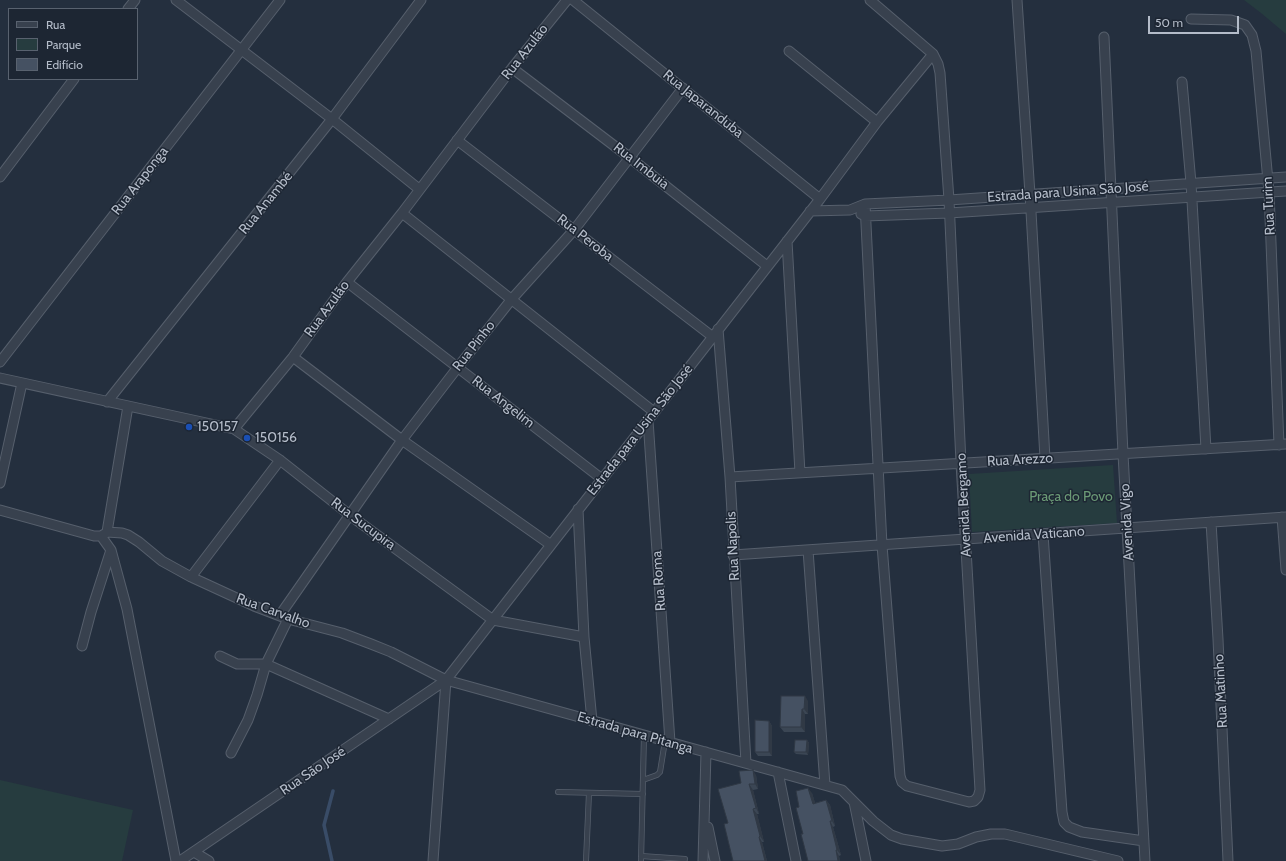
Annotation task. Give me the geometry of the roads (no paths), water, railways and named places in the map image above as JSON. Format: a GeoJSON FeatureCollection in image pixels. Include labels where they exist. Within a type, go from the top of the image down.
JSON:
{"type":"FeatureCollection","features":[{"type":"Feature","properties":{"kind":"street"},"geometry":{"type":"LineString","coordinates":[[176,0],[240,51],[332,119],[419,189]]}},
{"type":"Feature","properties":{"kind":"street","name":"Rua Araponga"},"geometry":{"type":"LineString","coordinates":[[0,362],[280,0]]}},
{"type":"Feature","properties":{"kind":"street","name":"Rua Anambé"},"geometry":{"type":"LineString","coordinates":[[107,402],[332,119],[421,0]]}},
{"type":"Feature","properties":{"kind":"street","name":"Rua Azulão"},"geometry":{"type":"LineString","coordinates":[[234,429],[293,356],[347,282],[402,213],[512,68],[567,0]]}},
{"type":"Feature","properties":{"kind":"street","name":"Rua Japaranduba"},"geometry":{"type":"LineString","coordinates":[[573,0],[820,200]]}},
{"type":"Feature","properties":{"kind":"street"},"geometry":{"type":"LineString","coordinates":[[810,211],[820,200],[877,122],[933,54],[870,0]]}},
{"type":"Feature","properties":{"kind":"street"},"geometry":{"type":"LineString","coordinates":[[1017,0],[1031,207],[1045,458]]}},
{"type":"Feature","properties":{"kind":"street","name":"Rua Turim"},"geometry":{"type":"LineString","coordinates":[[1191,18],[1231,20],[1245,25],[1252,35],[1256,51],[1269,192],[1282,445]]}},
{"type":"Feature","properties":{"kind":"street","name":"Avenida Vigo"},"geometry":{"type":"LineString","coordinates":[[1104,37],[1123,454],[1145,861]]}},
{"type":"Feature","properties":{"kind":"street"},"geometry":{"type":"LineString","coordinates":[[789,51],[877,122]]}},
{"type":"Feature","properties":{"kind":"street","name":"Avenida Bergamo"},"geometry":{"type":"LineString","coordinates":[[882,545],[899,770],[902,782],[907,786],[969,802],[974,801],[978,797],[980,790],[961,463],[949,200],[940,73],[938,64],[933,54]]}},
{"type":"Feature","properties":{"kind":"street","name":"Rua Imbuia"},"geometry":{"type":"LineString","coordinates":[[512,68],[629,157],[767,266]]}},
{"type":"Feature","properties":{"kind":"street"},"geometry":{"type":"LineString","coordinates":[[2,172],[73,80]]}},
{"type":"Feature","properties":{"kind":"street"},"geometry":{"type":"LineString","coordinates":[[1182,82],[1191,183],[1206,449]]}},
{"type":"Feature","properties":{"kind":"street","name":"Rua Pinho"},"geometry":{"type":"LineString","coordinates":[[231,753],[248,720],[266,664],[284,617],[402,440],[511,300],[574,230],[683,88]]}},
{"type":"Feature","properties":{"kind":"street","name":"Rua Peroba"},"geometry":{"type":"LineString","coordinates":[[457,140],[574,230],[716,333]]}},
{"type":"Feature","properties":{"kind":"street","name":"Estrada para Usina São José"},"geometry":{"type":"LineString","coordinates":[[446,680],[810,211],[850,210],[865,204],[949,200],[1286,177]]}},
{"type":"Feature","properties":{"kind":"street","name":"Estrada para Usina São José"},"geometry":{"type":"LineString","coordinates":[[850,210],[866,216],[949,213],[1286,191]]}},
{"type":"Feature","properties":{"kind":"street"},"geometry":{"type":"LineString","coordinates":[[865,204],[882,545]]}},
{"type":"Feature","properties":{"kind":"street"},"geometry":{"type":"LineString","coordinates":[[402,213],[654,412]]}},
{"type":"Feature","properties":{"kind":"street"},"geometry":{"type":"LineString","coordinates":[[787,241],[800,473]]}},
{"type":"Feature","properties":{"kind":"street","name":"Rua Angelim"},"geometry":{"type":"LineString","coordinates":[[347,282],[602,479]]}},
{"type":"Feature","properties":{"kind":"street","name":"Rua Napolis"},"geometry":{"type":"LineString","coordinates":[[716,333],[730,477],[733,555],[746,764]]}},
{"type":"Feature","properties":{"kind":"street"},"geometry":{"type":"LineString","coordinates":[[293,356],[402,440],[551,545]]}},
{"type":"Feature","properties":{"kind":"street"},"geometry":{"type":"LineString","coordinates":[[0,378],[234,429]]}},
{"type":"Feature","properties":{"kind":"street"},"geometry":{"type":"LineString","coordinates":[[0,482],[22,383]]}},
{"type":"Feature","properties":{"kind":"street"},"geometry":{"type":"LineString","coordinates":[[128,406],[104,534],[111,550],[127,609],[176,861]]}},
{"type":"Feature","properties":{"kind":"street","name":"Rua Roma"},"geometry":{"type":"LineString","coordinates":[[648,420],[667,741]]}},
{"type":"Feature","properties":{"kind":"street","name":"Rua Sucupira"},"geometry":{"type":"LineString","coordinates":[[234,429],[280,460],[351,516],[493,620]]}},
{"type":"Feature","properties":{"kind":"street","name":"Rua Arezzo"},"geometry":{"type":"LineString","coordinates":[[730,477],[1282,445]]}},
{"type":"Feature","properties":{"kind":"street"},"geometry":{"type":"LineString","coordinates":[[191,577],[280,460]]}},
{"type":"Feature","properties":{"kind":"street"},"geometry":{"type":"LineString","coordinates":[[578,509],[584,637],[592,720]]}},
{"type":"Feature","properties":{"kind":"street","name":"Rua Carvalho"},"geometry":{"type":"LineString","coordinates":[[0,510],[78,533],[94,536],[122,533],[128,535],[162,561],[191,577],[254,606],[284,617],[342,633],[371,644],[391,652],[446,680]]}},
{"type":"Feature","properties":{"kind":"street"},"geometry":{"type":"LineString","coordinates":[[1284,517],[1286,570]]}},
{"type":"Feature","properties":{"kind":"street","name":"Avenida Vaticano"},"geometry":{"type":"LineString","coordinates":[[733,555],[1284,517]]}},
{"type":"Feature","properties":{"kind":"street","name":"Rua Matinho"},"geometry":{"type":"LineString","coordinates":[[1212,522],[1228,861]]}},
{"type":"Feature","properties":{"kind":"street"},"geometry":{"type":"LineString","coordinates":[[1043,534],[1062,812],[1064,822],[1069,827],[1082,832],[1144,841]]}},
{"type":"Feature","properties":{"kind":"street"},"geometry":{"type":"LineString","coordinates":[[82,646],[91,612],[111,550]]}},
{"type":"Feature","properties":{"kind":"street"},"geometry":{"type":"LineString","coordinates":[[808,550],[825,785]]}},
{"type":"Feature","properties":{"kind":"street"},"geometry":{"type":"LineString","coordinates":[[493,620],[584,637]]}},
{"type":"Feature","properties":{"kind":"street"},"geometry":{"type":"LineString","coordinates":[[220,656],[237,664],[266,664],[389,719]]}},
{"type":"Feature","properties":{"kind":"street"},"geometry":{"type":"LineString","coordinates":[[433,861],[446,680]]}},
{"type":"Feature","properties":{"kind":"street","name":"Estrada para Pitanga"},"geometry":{"type":"LineString","coordinates":[[446,680],[842,790],[891,835],[902,839],[942,846],[958,844],[976,837],[990,834],[1005,834],[1118,861]]}},
{"type":"Feature","properties":{"kind":"street","name":"Rua São José"},"geometry":{"type":"LineString","coordinates":[[180,861],[446,680]]}},
{"type":"Feature","properties":{"kind":"street"},"geometry":{"type":"LineString","coordinates":[[704,861],[706,752]]}},
{"type":"Feature","properties":{"kind":"street"},"geometry":{"type":"LineString","coordinates":[[778,772],[796,861]]}},
{"type":"Feature","properties":{"kind":"street"},"geometry":{"type":"LineString","coordinates":[[854,802],[866,861]]}},
{"type":"Feature","properties":{"kind":"street"},"geometry":{"type":"LineString","coordinates":[[705,814],[716,861]]}},
{"type":"Feature","properties":{"kind":"street"},"geometry":{"type":"LineString","coordinates":[[194,852],[209,861]]}},
{"type":"Feature","properties":{"kind":"lane"},"geometry":{"type":"LineString","coordinates":[[644,735],[641,858],[685,859]]}},
{"type":"Feature","properties":{"kind":"lane"},"geometry":{"type":"LineString","coordinates":[[643,780],[657,775],[660,772],[667,741]]}},
{"type":"Feature","properties":{"kind":"lane"},"geometry":{"type":"LineString","coordinates":[[558,792],[643,794]]}},
{"type":"Feature","properties":{"kind":"lane"},"geometry":{"type":"LineString","coordinates":[[586,861],[589,793]]}},
{"type":"Feature","properties":{"kind":"waterway"},"geometry":{"type":"LineString","coordinates":[[332,861],[324,825],[333,791]]}},
{"type":"Feature","properties":{"kind":"place","name":"150157"},"geometry":{"type":"Point","coordinates":[189,427]}},
{"type":"Feature","properties":{"kind":"place","name":"150156"},"geometry":{"type":"Point","coordinates":[247,438]}},
{"type":"Feature","properties":{"kind":"park label","name":"Praça do Povo"},"geometry":{"type":"Point","coordinates":[1071,497]}}]}
